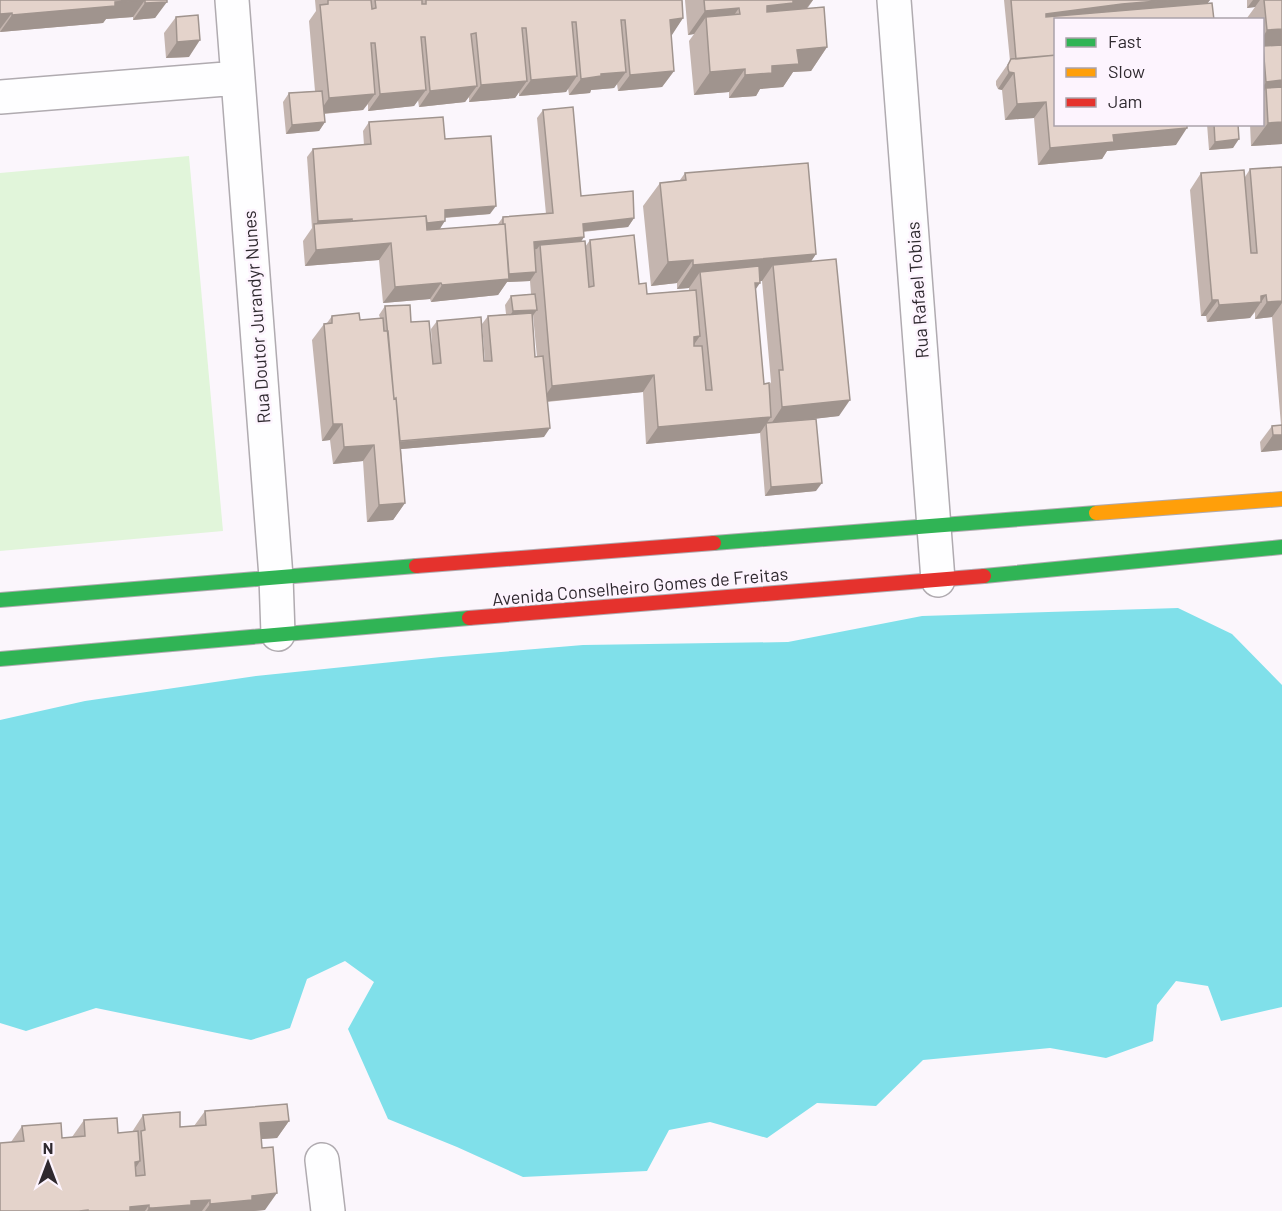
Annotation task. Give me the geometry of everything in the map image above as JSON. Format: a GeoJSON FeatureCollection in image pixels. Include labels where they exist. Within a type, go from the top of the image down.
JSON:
{"type":"FeatureCollection","features":[{"type":"Feature","properties":{"kind":"street","name":"Rua Doutor Jurandyr Nunes"},"geometry":{"type":"LineString","coordinates":[[232,0],[276,577],[278,634]]}},
{"type":"Feature","properties":{"kind":"street","name":"Rua Rafael Tobias"},"geometry":{"type":"LineString","coordinates":[[894,0],[938,580]]}},
{"type":"Feature","properties":{"kind":"street"},"geometry":{"type":"LineString","coordinates":[[0,97],[238,78]]}},
{"type":"Feature","properties":{"kind":"street","name":"Avenida Conselheiro Gomes de Freitas"},"geometry":{"type":"LineString","coordinates":[[0,600],[1282,499]]}},
{"type":"Feature","properties":{"kind":"street","name":"Avenida Conselheiro Gomes de Freitas"},"geometry":{"type":"LineString","coordinates":[[0,659],[938,580],[1282,547]]}},
{"type":"Feature","properties":{"kind":"street"},"geometry":{"type":"LineString","coordinates":[[322,1160],[328,1211]]}},
{"type":"Feature","properties":{"kind":"green space"},"geometry":{"type":"Polygon","coordinates":[[[189,156],[223,531],[0,551],[0,173],[189,156]]]}},
{"type":"Feature","properties":{"kind":"water"},"geometry":{"type":"Polygon","coordinates":[[[1178,608],[1232,634],[1282,685],[1282,1007],[1221,1021],[1208,986],[1176,981],[1157,1005],[1153,1041],[1106,1058],[1050,1048],[923,1060],[876,1106],[817,1103],[767,1138],[710,1122],[669,1130],[647,1171],[523,1177],[388,1119],[348,1029],[374,982],[345,961],[307,979],[290,1028],[251,1040],[96,1008],[26,1031],[0,1023],[0,720],[85,701],[256,676],[441,657],[583,645],[788,642],[922,616],[1178,608]]]}},
{"type":"Feature","properties":{"kind":"building"},"geometry":{"type":"Polygon","coordinates":[[[0,0],[145,0],[115,2],[115,6],[12,15],[12,13],[0,14],[0,0]]]}},
{"type":"Feature","properties":{"kind":"building"},"geometry":{"type":"Polygon","coordinates":[[[145,0],[167,0],[167,2],[145,3],[145,0]]]}},
{"type":"Feature","properties":{"kind":"building"},"geometry":{"type":"Polygon","coordinates":[[[328,0],[371,0],[372,9],[376,8],[375,0],[422,0],[422,4],[426,4],[426,0],[682,0],[683,18],[670,20],[674,71],[630,75],[625,20],[621,20],[626,72],[601,74],[601,76],[581,79],[576,22],[572,22],[577,76],[531,80],[526,28],[522,28],[527,81],[481,85],[476,33],[471,34],[477,86],[430,91],[425,37],[421,37],[426,90],[380,94],[375,43],[371,43],[375,94],[329,98],[320,5],[328,4],[328,0]]]}},
{"type":"Feature","properties":{"kind":"building"},"geometry":{"type":"Polygon","coordinates":[[[704,0],[793,0],[793,3],[767,6],[767,12],[824,7],[827,47],[797,50],[799,64],[772,66],[772,73],[745,75],[745,69],[710,72],[706,17],[740,14],[739,8],[705,11],[704,0]]]}},
{"type":"Feature","properties":{"kind":"building"},"geometry":{"type":"Polygon","coordinates":[[[1011,0],[1169,0],[1046,14],[1046,17],[1212,3],[1214,18],[1054,18],[1054,55],[1016,59],[1011,0]]]}},
{"type":"Feature","properties":{"kind":"building"},"geometry":{"type":"Polygon","coordinates":[[[1264,0],[1282,0],[1282,29],[1267,30],[1264,0]]]}},
{"type":"Feature","properties":{"kind":"building"},"geometry":{"type":"Polygon","coordinates":[[[198,15],[200,40],[177,42],[176,17],[198,15]]]}},
{"type":"Feature","properties":{"kind":"building"},"geometry":{"type":"Polygon","coordinates":[[[1282,45],[1282,80],[1266,82],[1264,46],[1282,45]]]}},
{"type":"Feature","properties":{"kind":"building"},"geometry":{"type":"Polygon","coordinates":[[[1054,55],[1054,126],[1187,126],[1187,128],[1113,135],[1114,142],[1050,148],[1046,102],[1017,104],[1014,73],[1009,72],[1008,69],[1011,59],[1054,55]]]}},
{"type":"Feature","properties":{"kind":"building"},"geometry":{"type":"Polygon","coordinates":[[[1282,87],[1282,122],[1268,123],[1266,88],[1282,87]]]}},
{"type":"Feature","properties":{"kind":"building"},"geometry":{"type":"Polygon","coordinates":[[[322,91],[325,122],[292,125],[289,93],[322,91]]]}},
{"type":"Feature","properties":{"kind":"building"},"geometry":{"type":"Polygon","coordinates":[[[573,107],[581,196],[633,191],[634,218],[583,224],[584,237],[534,242],[536,272],[509,274],[503,217],[553,213],[543,110],[573,107]]]}},
{"type":"Feature","properties":{"kind":"building"},"geometry":{"type":"Polygon","coordinates":[[[443,117],[445,139],[491,136],[496,206],[445,210],[445,221],[427,223],[426,216],[318,221],[313,149],[371,144],[369,122],[443,117]]]}},
{"type":"Feature","properties":{"kind":"building"},"geometry":{"type":"Polygon","coordinates":[[[1214,126],[1238,126],[1239,139],[1215,142],[1214,126]]]}},
{"type":"Feature","properties":{"kind":"building"},"geometry":{"type":"Polygon","coordinates":[[[808,163],[816,254],[693,265],[693,260],[668,262],[660,183],[686,180],[685,173],[808,163]]]}},
{"type":"Feature","properties":{"kind":"building"},"geometry":{"type":"Polygon","coordinates":[[[1282,167],[1282,301],[1267,302],[1266,295],[1261,296],[1261,302],[1219,305],[1218,300],[1212,300],[1201,173],[1244,170],[1251,253],[1257,253],[1250,169],[1282,167]]]}},
{"type":"Feature","properties":{"kind":"building"},"geometry":{"type":"Polygon","coordinates":[[[426,216],[427,230],[505,224],[509,279],[395,287],[391,243],[316,250],[314,224],[426,216]]]}},
{"type":"Feature","properties":{"kind":"building"},"geometry":{"type":"Polygon","coordinates":[[[634,235],[639,284],[646,283],[647,294],[696,290],[700,336],[694,337],[694,346],[702,346],[706,390],[712,390],[700,272],[759,266],[760,283],[755,283],[764,384],[769,383],[771,417],[658,427],[654,375],[552,386],[540,245],[585,241],[589,287],[594,286],[590,240],[634,235]]]}},
{"type":"Feature","properties":{"kind":"building"},"geometry":{"type":"Polygon","coordinates":[[[836,259],[850,400],[782,407],[779,370],[783,370],[773,265],[836,259]]]}},
{"type":"Feature","properties":{"kind":"building"},"geometry":{"type":"Polygon","coordinates":[[[535,294],[537,310],[513,311],[511,296],[535,294]]]}},
{"type":"Feature","properties":{"kind":"building"},"geometry":{"type":"Polygon","coordinates":[[[410,305],[411,322],[429,321],[433,364],[441,363],[437,321],[481,317],[484,361],[492,361],[488,316],[532,313],[535,357],[543,356],[550,428],[400,441],[385,306],[410,305]]]}},
{"type":"Feature","properties":{"kind":"building"},"geometry":{"type":"Polygon","coordinates":[[[359,313],[360,320],[383,318],[384,331],[388,331],[405,503],[379,505],[374,445],[344,447],[342,424],[333,424],[324,324],[332,323],[332,316],[359,313]]]}},
{"type":"Feature","properties":{"kind":"building"},"geometry":{"type":"Polygon","coordinates":[[[816,419],[822,483],[771,487],[766,423],[816,419]]]}},
{"type":"Feature","properties":{"kind":"building"},"geometry":{"type":"Polygon","coordinates":[[[1282,425],[1282,435],[1273,435],[1272,426],[1282,425]]]}},
{"type":"Feature","properties":{"kind":"building"},"geometry":{"type":"Polygon","coordinates":[[[287,1104],[289,1121],[260,1123],[262,1148],[273,1147],[277,1193],[252,1196],[252,1200],[210,1204],[210,1200],[191,1201],[191,1205],[130,1207],[130,1211],[0,1211],[0,1143],[24,1141],[22,1126],[61,1123],[62,1138],[85,1136],[84,1120],[117,1118],[118,1133],[138,1131],[140,1161],[135,1162],[136,1176],[145,1175],[141,1131],[145,1130],[143,1115],[180,1112],[180,1127],[206,1125],[205,1111],[287,1104]]]}},
{"type":"Feature","properties":{"kind":"traffic: fast"},"geometry":{"type":"LineString","coordinates":[[714,543],[1096,513]]}},
{"type":"Feature","properties":{"kind":"traffic: fast"},"geometry":{"type":"LineString","coordinates":[[984,576],[1282,547]]}},
{"type":"Feature","properties":{"kind":"traffic: fast"},"geometry":{"type":"LineString","coordinates":[[0,600],[416,566]]}},
{"type":"Feature","properties":{"kind":"traffic: fast"},"geometry":{"type":"LineString","coordinates":[[0,659],[469,618]]}},
{"type":"Feature","properties":{"kind":"traffic: slow"},"geometry":{"type":"LineString","coordinates":[[1096,513],[1282,499]]}},
{"type":"Feature","properties":{"kind":"traffic: jam"},"geometry":{"type":"LineString","coordinates":[[416,566],[714,543]]}},
{"type":"Feature","properties":{"kind":"traffic: jam"},"geometry":{"type":"LineString","coordinates":[[469,618],[984,576]]}}]}
